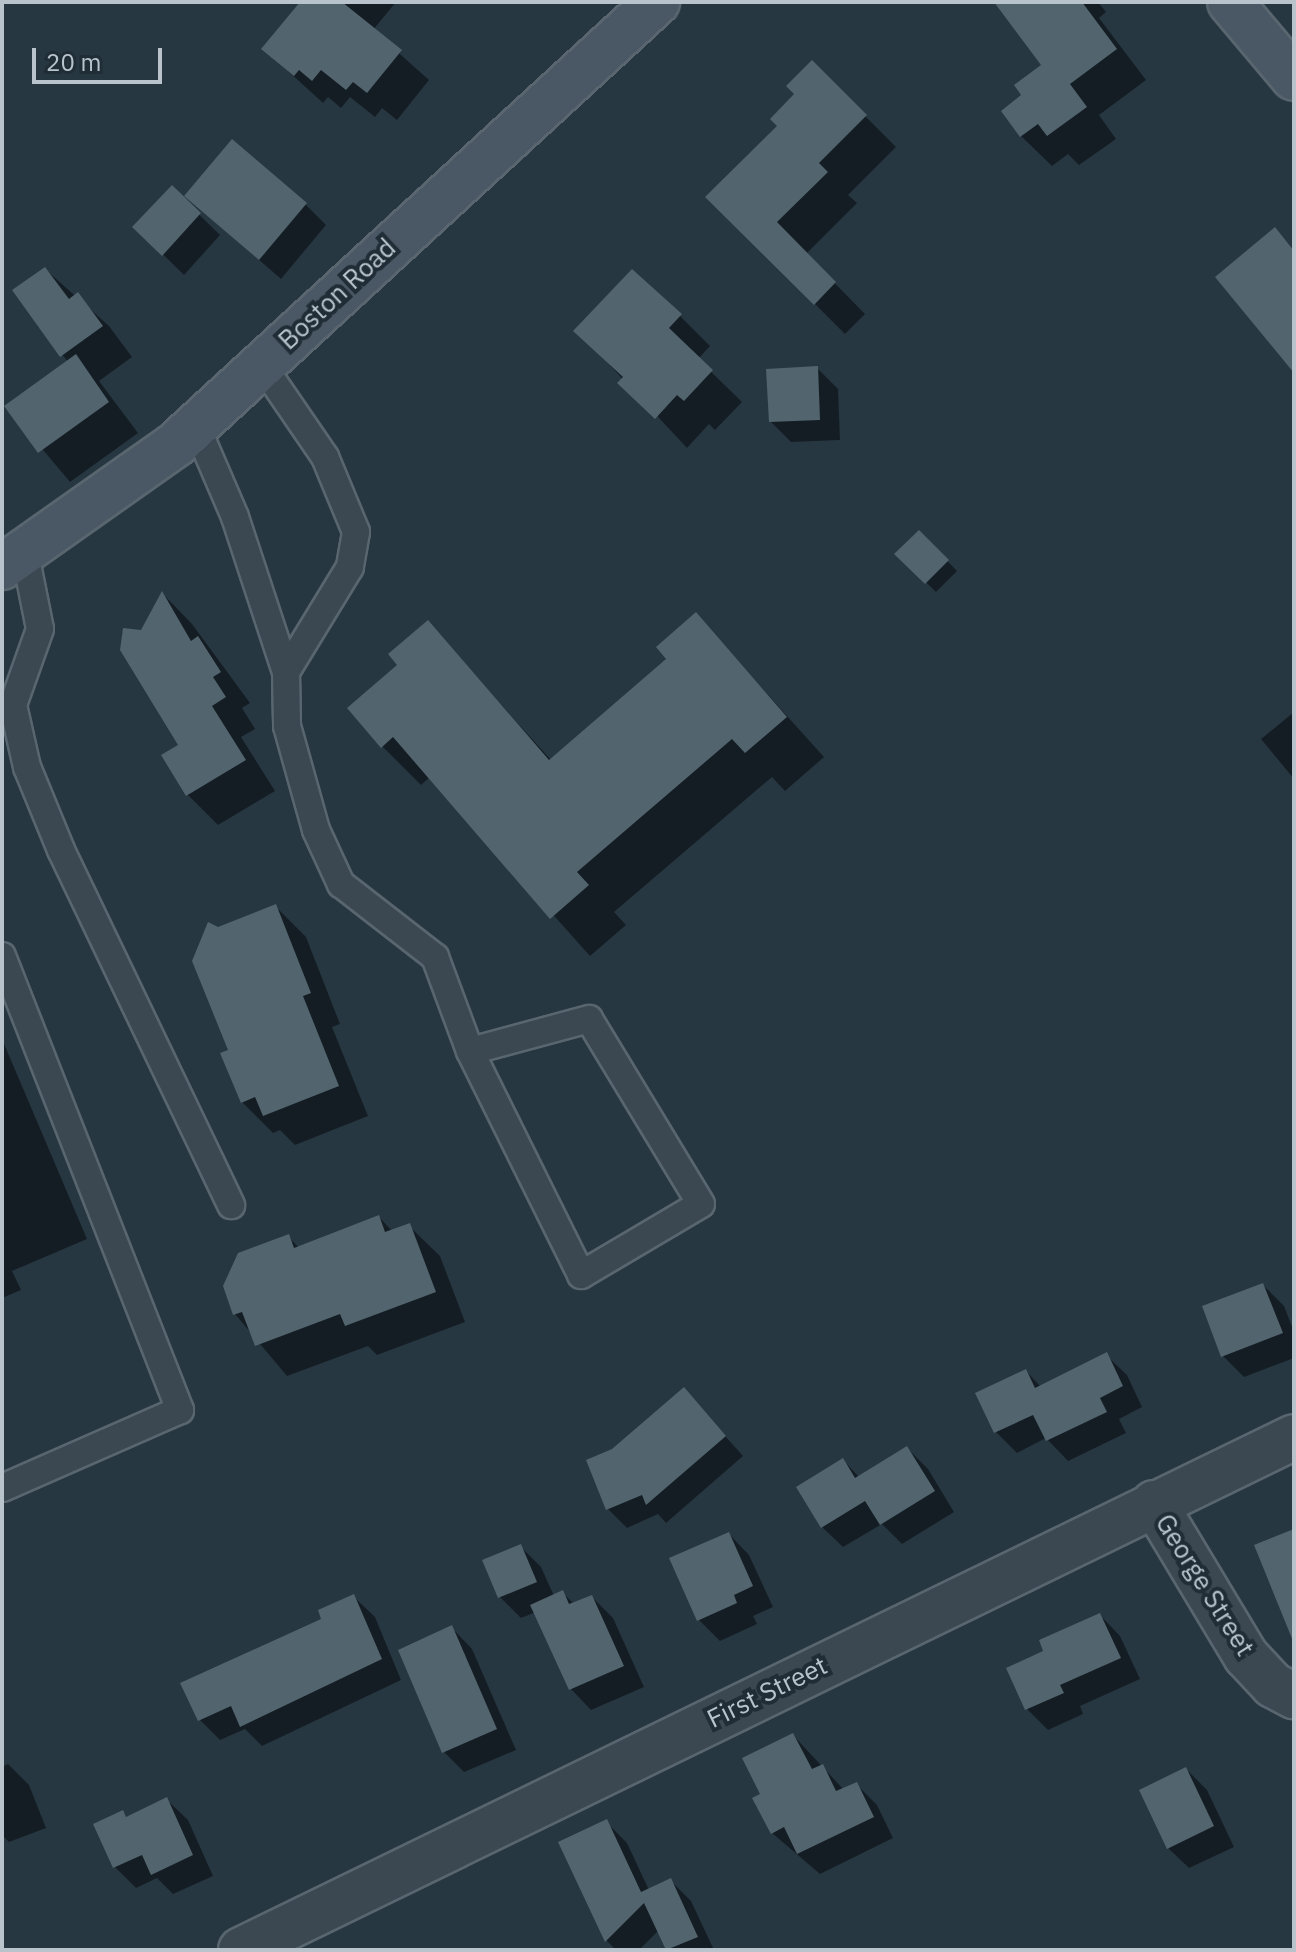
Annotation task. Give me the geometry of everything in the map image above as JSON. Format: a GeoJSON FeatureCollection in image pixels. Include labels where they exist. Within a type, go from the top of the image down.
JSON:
{"type":"FeatureCollection","features":[{"type":"Feature","properties":{"kind":"main road"},"geometry":{"type":"LineString","coordinates":[[1230,2],[1294,78]]}},
{"type":"Feature","properties":{"kind":"main road","name":"Boston Road"},"geometry":{"type":"LineString","coordinates":[[14,561],[196,426],[655,3]]}},
{"type":"Feature","properties":{"kind":"street","name":"First Street"},"geometry":{"type":"LineString","coordinates":[[241,1950],[1294,1437]]}},
{"type":"Feature","properties":{"kind":"street","name":"George Street"},"geometry":{"type":"LineString","coordinates":[[1154,1503],[1246,1656],[1273,1685],[1294,1696]]}},
{"type":"Feature","properties":{"kind":"lane"},"geometry":{"type":"LineString","coordinates":[[262,365],[325,457],[356,532],[350,567],[286,672]]}},
{"type":"Feature","properties":{"kind":"lane"},"geometry":{"type":"LineString","coordinates":[[196,426],[235,517],[286,672],[287,726],[296,772],[341,884],[435,957],[470,1051],[581,1275],[701,1204],[589,1019],[470,1051]]}},
{"type":"Feature","properties":{"kind":"lane"},"geometry":{"type":"LineString","coordinates":[[14,561],[40,629],[13,705],[27,767],[61,850],[231,1205]]}},
{"type":"Feature","properties":{"kind":"lane"},"geometry":{"type":"LineString","coordinates":[[2,956],[180,1410],[2,1488]]}},
{"type":"Feature","properties":{"kind":"building"},"geometry":{"type":"Polygon","coordinates":[[[300,2],[342,2],[402,50],[367,93],[353,82],[346,90],[321,70],[312,81],[299,70],[294,76],[261,49],[300,2]]]}},
{"type":"Feature","properties":{"kind":"building"},"geometry":{"type":"Polygon","coordinates":[[[994,2],[1082,2],[1117,49],[1070,84],[1087,107],[1047,136],[1038,124],[1020,137],[1001,111],[1021,95],[1014,85],[1041,65],[994,2]]]}},
{"type":"Feature","properties":{"kind":"building"},"geometry":{"type":"Polygon","coordinates":[[[812,60],[867,115],[819,163],[828,172],[777,222],[836,282],[814,305],[705,197],[777,126],[770,119],[794,94],[786,86],[812,60]]]}},
{"type":"Feature","properties":{"kind":"building"},"geometry":{"type":"Polygon","coordinates":[[[232,139],[307,203],[259,260],[184,196],[232,139]]]}},
{"type":"Feature","properties":{"kind":"building"},"geometry":{"type":"Polygon","coordinates":[[[172,185],[201,213],[162,256],[132,227],[172,185]]]}},
{"type":"Feature","properties":{"kind":"building"},"geometry":{"type":"Polygon","coordinates":[[[1275,227],[1294,251],[1294,373],[1215,277],[1275,227]]]}},
{"type":"Feature","properties":{"kind":"building"},"geometry":{"type":"Polygon","coordinates":[[[45,267],[69,299],[78,292],[103,326],[60,357],[12,290],[45,267]]]}},
{"type":"Feature","properties":{"kind":"building"},"geometry":{"type":"Polygon","coordinates":[[[632,269],[682,314],[669,328],[713,370],[684,401],[677,395],[655,419],[617,383],[623,377],[573,331],[632,269]]]}},
{"type":"Feature","properties":{"kind":"building"},"geometry":{"type":"Polygon","coordinates":[[[76,354],[109,402],[38,453],[4,406],[76,354]]]}},
{"type":"Feature","properties":{"kind":"building"},"geometry":{"type":"Polygon","coordinates":[[[818,366],[820,420],[769,422],[766,369],[818,366]]]}},
{"type":"Feature","properties":{"kind":"building"},"geometry":{"type":"Polygon","coordinates":[[[919,530],[949,560],[925,584],[894,554],[919,530]]]}},
{"type":"Feature","properties":{"kind":"building"},"geometry":{"type":"Polygon","coordinates":[[[162,591],[191,641],[198,636],[221,672],[213,677],[226,697],[212,706],[246,760],[186,796],[161,755],[178,745],[120,650],[123,628],[141,630],[162,591]]]}},
{"type":"Feature","properties":{"kind":"building"},"geometry":{"type":"Polygon","coordinates":[[[696,612],[787,717],[745,753],[732,739],[577,872],[589,885],[550,919],[393,737],[381,748],[347,708],[397,665],[388,654],[428,620],[549,760],[666,659],[656,647],[696,612]]]}},
{"type":"Feature","properties":{"kind":"building"},"geometry":{"type":"Polygon","coordinates":[[[276,904],[311,993],[303,996],[339,1086],[263,1116],[255,1097],[241,1103],[220,1053],[228,1050],[192,961],[208,922],[218,927],[276,904]]]}},
{"type":"Feature","properties":{"kind":"building"},"geometry":{"type":"Polygon","coordinates":[[[379,1215],[385,1232],[410,1223],[436,1292],[345,1326],[340,1314],[255,1346],[242,1312],[233,1315],[223,1286],[238,1253],[289,1234],[294,1248],[379,1215]]]}},
{"type":"Feature","properties":{"kind":"building"},"geometry":{"type":"Polygon","coordinates":[[[1263,1283],[1283,1333],[1221,1357],[1202,1306],[1263,1283]]]}},
{"type":"Feature","properties":{"kind":"building"},"geometry":{"type":"Polygon","coordinates":[[[1107,1352],[1123,1386],[1100,1398],[1107,1412],[1046,1441],[1033,1415],[994,1433],[975,1393],[1026,1369],[1035,1388],[1107,1352]]]}},
{"type":"Feature","properties":{"kind":"building"},"geometry":{"type":"Polygon","coordinates":[[[684,1387],[726,1436],[646,1505],[642,1495],[606,1510],[586,1460],[612,1449],[684,1387]]]}},
{"type":"Feature","properties":{"kind":"building"},"geometry":{"type":"Polygon","coordinates":[[[907,1446],[935,1491],[880,1525],[865,1501],[821,1528],[796,1487],[843,1458],[855,1478],[907,1446]]]}},
{"type":"Feature","properties":{"kind":"building"},"geometry":{"type":"Polygon","coordinates":[[[1294,1529],[1294,1641],[1293,1641],[1254,1545],[1294,1529]]]}},
{"type":"Feature","properties":{"kind":"building"},"geometry":{"type":"Polygon","coordinates":[[[729,1532],[753,1586],[734,1595],[737,1603],[697,1621],[669,1558],[729,1532]]]}},
{"type":"Feature","properties":{"kind":"building"},"geometry":{"type":"Polygon","coordinates":[[[521,1544],[537,1582],[498,1598],[482,1560],[521,1544]]]}},
{"type":"Feature","properties":{"kind":"building"},"geometry":{"type":"Polygon","coordinates":[[[563,1590],[569,1604],[592,1595],[624,1666],[569,1690],[530,1605],[563,1590]]]}},
{"type":"Feature","properties":{"kind":"building"},"geometry":{"type":"Polygon","coordinates":[[[354,1594],[382,1659],[240,1727],[231,1706],[198,1721],[180,1683],[321,1619],[318,1610],[354,1594]]]}},
{"type":"Feature","properties":{"kind":"building"},"geometry":{"type":"Polygon","coordinates":[[[1100,1613],[1121,1658],[1060,1685],[1064,1693],[1025,1710],[1006,1668],[1043,1651],[1039,1640],[1100,1613]]]}},
{"type":"Feature","properties":{"kind":"building"},"geometry":{"type":"Polygon","coordinates":[[[452,1625],[497,1729],[442,1753],[398,1650],[452,1625]]]}},
{"type":"Feature","properties":{"kind":"building"},"geometry":{"type":"Polygon","coordinates":[[[793,1733],[812,1769],[823,1764],[836,1791],[857,1782],[874,1817],[797,1854],[784,1827],[771,1834],[752,1798],[760,1794],[742,1758],[793,1733]]]}},
{"type":"Feature","properties":{"kind":"building"},"geometry":{"type":"Polygon","coordinates":[[[1186,1767],[1214,1826],[1167,1849],[1139,1790],[1186,1767]]]}},
{"type":"Feature","properties":{"kind":"building"},"geometry":{"type":"Polygon","coordinates":[[[167,1797],[193,1855],[151,1875],[142,1855],[113,1868],[93,1824],[123,1810],[126,1817],[167,1797]]]}},
{"type":"Feature","properties":{"kind":"building"},"geometry":{"type":"Polygon","coordinates":[[[607,1819],[641,1892],[671,1878],[698,1937],[666,1950],[644,1903],[605,1942],[558,1842],[607,1819]]]}}]}
